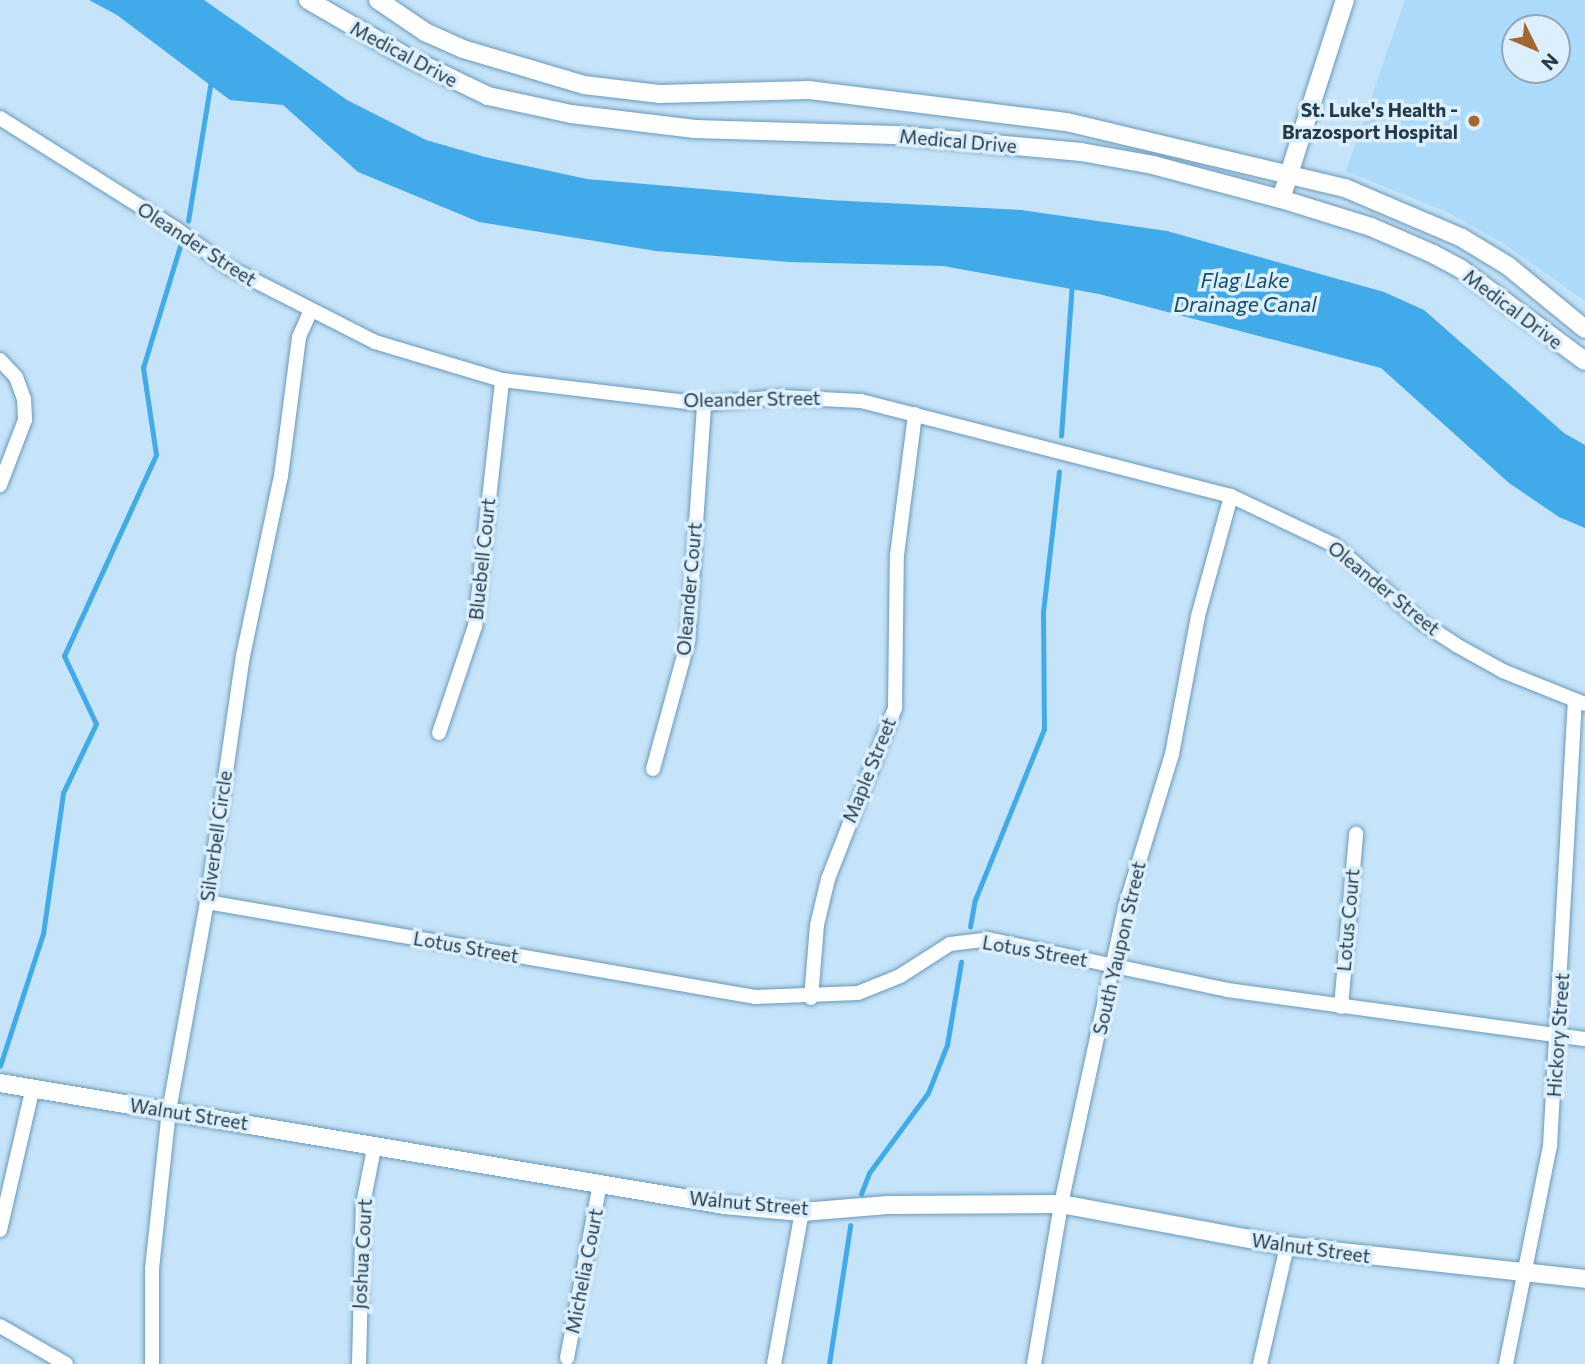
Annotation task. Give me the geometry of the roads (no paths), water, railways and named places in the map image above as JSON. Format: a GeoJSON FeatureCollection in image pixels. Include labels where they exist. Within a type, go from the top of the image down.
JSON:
{"type":"FeatureCollection","features":[{"type":"Feature","properties":{"kind":"street","name":"Medical Drive"},"geometry":{"type":"LineString","coordinates":[[309,0],[405,56],[488,96],[571,114],[695,129],[895,135],[1081,152],[1153,165],[1281,199],[1371,227],[1433,254],[1461,270],[1585,361]]}},
{"type":"Feature","properties":{"kind":"street","name":"Medical Drive"},"geometry":{"type":"LineString","coordinates":[[378,0],[453,45],[584,85],[660,94],[809,90],[1067,121],[1291,174],[1380,200],[1462,238],[1508,266],[1585,329]]}},
{"type":"Feature","properties":{"kind":"street"},"geometry":{"type":"LineString","coordinates":[[1281,199],[1345,0]]}},
{"type":"Feature","properties":{"kind":"street","name":"Oleander Street"},"geometry":{"type":"LineString","coordinates":[[0,118],[176,229],[228,267],[310,312],[426,360],[502,380],[704,404],[807,396],[861,401],[1231,496],[1334,545],[1424,624],[1456,645],[1580,703]]}},
{"type":"Feature","properties":{"kind":"street","name":"Silverbell Circle"},"geometry":{"type":"LineString","coordinates":[[152,1364],[152,1269],[169,1111],[207,902],[243,656],[281,476],[299,337],[310,312]]}},
{"type":"Feature","properties":{"kind":"street"},"geometry":{"type":"LineString","coordinates":[[0,360],[16,377],[24,399],[25,420],[0,485]]}},
{"type":"Feature","properties":{"kind":"street","name":"Bluebell Court"},"geometry":{"type":"LineString","coordinates":[[439,733],[475,625],[502,380]]}},
{"type":"Feature","properties":{"kind":"street","name":"Oleander Court"},"geometry":{"type":"LineString","coordinates":[[653,769],[688,641],[704,404]]}},
{"type":"Feature","properties":{"kind":"street","name":"Maple Street"},"geometry":{"type":"LineString","coordinates":[[811,998],[817,925],[828,879],[895,708],[897,555],[915,414]]}},
{"type":"Feature","properties":{"kind":"street","name":"South Yaupon Street"},"geometry":{"type":"LineString","coordinates":[[1034,1364],[1060,1204],[1125,907],[1172,754],[1198,616],[1231,496]]}},
{"type":"Feature","properties":{"kind":"street","name":"Hickory Street"},"geometry":{"type":"LineString","coordinates":[[1506,1364],[1547,1170],[1559,1037],[1580,703]]}},
{"type":"Feature","properties":{"kind":"street","name":"Lotus Court"},"geometry":{"type":"LineString","coordinates":[[1340,1007],[1356,834]]}},
{"type":"Feature","properties":{"kind":"street","name":"Lotus Street"},"geometry":{"type":"LineString","coordinates":[[207,902],[755,997],[811,998],[858,993],[900,976],[950,944],[975,940],[1114,965],[1227,990],[1585,1039]]}},
{"type":"Feature","properties":{"kind":"street","name":"Walnut Street"},"geometry":{"type":"LineString","coordinates":[[0,1083],[375,1144],[724,1205],[802,1212],[888,1205],[1060,1204],[1287,1246],[1585,1279]]}},
{"type":"Feature","properties":{"kind":"street"},"geometry":{"type":"LineString","coordinates":[[0,1230],[33,1087]]}},
{"type":"Feature","properties":{"kind":"street","name":"Joshua Court"},"geometry":{"type":"LineString","coordinates":[[359,1364],[363,1204],[375,1144]]}},
{"type":"Feature","properties":{"kind":"street","name":"Michelia Court"},"geometry":{"type":"LineString","coordinates":[[567,1358],[600,1184]]}},
{"type":"Feature","properties":{"kind":"street"},"geometry":{"type":"LineString","coordinates":[[774,1364],[802,1212]]}},
{"type":"Feature","properties":{"kind":"street"},"geometry":{"type":"LineString","coordinates":[[1260,1364],[1287,1246]]}},
{"type":"Feature","properties":{"kind":"street"},"geometry":{"type":"LineString","coordinates":[[0,1326],[66,1364]]}},
{"type":"Feature","properties":{"kind":"water","name":"Flag Lake Drainage Canal"},"geometry":{"type":"Polygon","coordinates":[[[89,0],[204,0],[347,100],[426,140],[485,157],[587,179],[829,200],[1021,210],[1167,231],[1384,292],[1424,310],[1564,433],[1585,445],[1585,528],[1559,517],[1509,483],[1381,368],[1099,294],[943,266],[789,262],[656,251],[479,222],[358,172],[283,105],[230,100],[117,15],[89,0]]]}},
{"type":"Feature","properties":{"kind":"waterway"},"geometry":{"type":"LineString","coordinates":[[188,221],[211,80]]}},
{"type":"Feature","properties":{"kind":"waterway"},"geometry":{"type":"LineString","coordinates":[[0,1066],[43,934],[63,793],[96,724],[64,656],[156,455],[143,368],[180,246]]}},
{"type":"Feature","properties":{"kind":"waterway"},"geometry":{"type":"LineString","coordinates":[[1061,436],[1072,283]]}},
{"type":"Feature","properties":{"kind":"waterway"},"geometry":{"type":"LineString","coordinates":[[970,927],[975,900],[1044,729],[1043,612],[1059,472]]}},
{"type":"Feature","properties":{"kind":"waterway"},"geometry":{"type":"LineString","coordinates":[[861,1194],[869,1173],[928,1093],[947,1045],[961,962]]}},
{"type":"Feature","properties":{"kind":"waterway"},"geometry":{"type":"LineString","coordinates":[[829,1364],[850,1226]]}},
{"type":"Feature","properties":{"kind":"place","name":"St. Luke's Health - Brazosport Hospital"},"geometry":{"type":"Point","coordinates":[1474,121]}}]}
